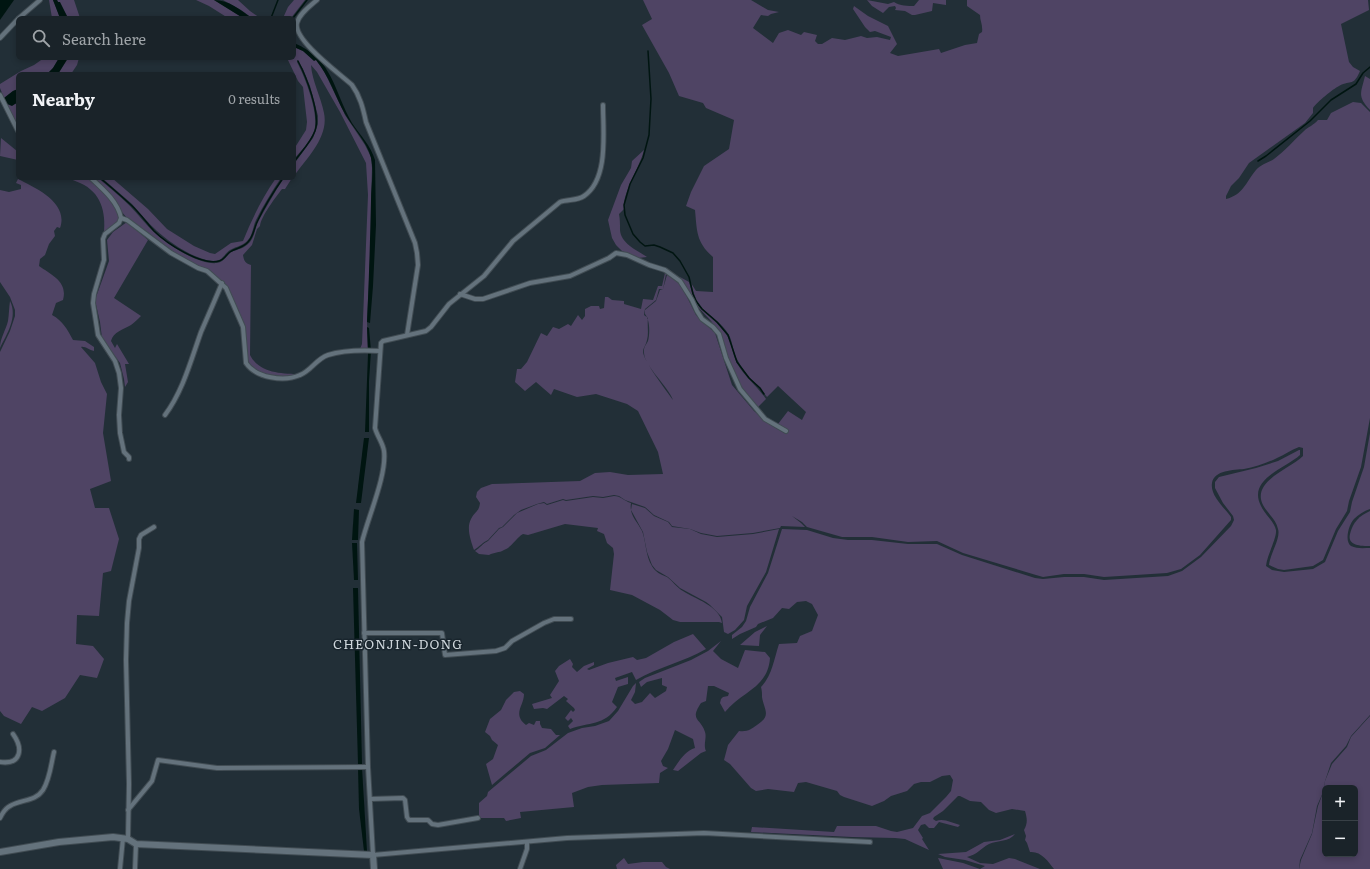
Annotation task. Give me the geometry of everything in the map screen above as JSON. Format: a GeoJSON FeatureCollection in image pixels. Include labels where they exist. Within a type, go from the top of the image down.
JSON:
{"type":"FeatureCollection","features":[{"type":"Feature","properties":{"kind":"street"},"geometry":{"type":"LineString","coordinates":[[20,16],[40,0]]}},
{"type":"Feature","properties":{"kind":"street"},"geometry":{"type":"LineString","coordinates":[[317,0],[304,11],[298,19],[296,23],[297,32],[306,45],[352,85],[357,92],[362,103],[366,122],[415,243],[418,265],[407,335]]}},
{"type":"Feature","properties":{"kind":"street"},"geometry":{"type":"LineString","coordinates":[[0,38],[16,20]]}},
{"type":"Feature","properties":{"kind":"street"},"geometry":{"type":"LineString","coordinates":[[1,96],[16,128]]}},
{"type":"Feature","properties":{"kind":"street"},"geometry":{"type":"LineString","coordinates":[[374,869],[368,767],[362,542],[380,486],[384,459],[384,449],[376,435],[375,428],[381,343],[383,341],[426,331],[431,327],[449,304],[484,276],[513,241],[560,202],[566,199],[578,199],[584,197],[598,178],[602,167],[603,105]]}},
{"type":"Feature","properties":{"kind":"street"},"geometry":{"type":"LineString","coordinates":[[93,180],[113,200],[121,218],[119,222],[105,234],[103,239],[104,260],[94,294],[93,303],[100,339],[115,361],[119,373],[120,388],[118,415],[120,433],[124,452],[129,456],[129,459]]}},
{"type":"Feature","properties":{"kind":"street"},"geometry":{"type":"LineString","coordinates":[[121,218],[127,220],[171,253],[198,268],[207,271],[228,290],[243,327],[246,363],[249,368],[260,373],[279,378],[293,377],[300,375],[317,360],[332,354],[340,352],[380,351]]}},
{"type":"Feature","properties":{"kind":"street"},"geometry":{"type":"LineString","coordinates":[[460,294],[475,299],[483,299],[530,283],[570,276],[609,258],[616,253],[627,255],[664,270],[680,281],[702,319],[713,326],[719,334],[726,358],[740,389],[765,419],[786,431]]}},
{"type":"Feature","properties":{"kind":"street"},"geometry":{"type":"LineString","coordinates":[[165,415],[174,402],[182,384],[222,284]]}},
{"type":"Feature","properties":{"kind":"street"},"geometry":{"type":"LineString","coordinates":[[120,869],[126,839],[128,810],[127,623],[139,539],[141,535],[154,527]]}},
{"type":"Feature","properties":{"kind":"street"},"geometry":{"type":"LineString","coordinates":[[364,633],[442,633],[445,655],[496,652],[505,648],[512,641],[544,623],[554,619],[571,619]]}},
{"type":"Feature","properties":{"kind":"street"},"geometry":{"type":"LineString","coordinates":[[0,762],[15,760],[18,756],[19,744],[13,734]]}},
{"type":"Feature","properties":{"kind":"street"},"geometry":{"type":"LineString","coordinates":[[0,818],[9,806],[33,799],[42,792],[48,779],[54,752]]}},
{"type":"Feature","properties":{"kind":"street"},"geometry":{"type":"LineString","coordinates":[[128,810],[152,781],[158,760],[217,768],[368,767]]}},
{"type":"Feature","properties":{"kind":"street"},"geometry":{"type":"LineString","coordinates":[[370,799],[403,798],[405,800],[407,817],[409,820],[428,820],[432,824],[438,825],[478,818]]}},
{"type":"Feature","properties":{"kind":"street"},"geometry":{"type":"LineString","coordinates":[[0,852],[59,842],[113,837],[126,839],[136,844],[373,855],[567,838],[704,833],[870,842]]}},
{"type":"Feature","properties":{"kind":"street"},"geometry":{"type":"LineString","coordinates":[[520,869],[527,848],[527,842]]}},
{"type":"Feature","properties":{"kind":"street"},"geometry":{"type":"LineString","coordinates":[[135,869],[136,844]]}},
{"type":"Feature","properties":{"kind":"shaded area"},"geometry":{"type":"Polygon","coordinates":[[[0,0],[14,0],[0,20],[0,0]]]}},
{"type":"Feature","properties":{"kind":"shaded area"},"geometry":{"type":"Polygon","coordinates":[[[49,0],[53,0],[59,16],[52,16],[49,0]]]}},
{"type":"Feature","properties":{"kind":"shaded area"},"geometry":{"type":"Polygon","coordinates":[[[53,0],[60,2],[67,16],[59,16],[53,0]]]}},
{"type":"Feature","properties":{"kind":"shaded area"},"geometry":{"type":"Polygon","coordinates":[[[57,0],[74,0],[79,16],[67,16],[57,0]]]}},
{"type":"Feature","properties":{"kind":"shaded area"},"geometry":{"type":"Polygon","coordinates":[[[196,0],[214,0],[240,16],[225,16],[196,0]]]}},
{"type":"Feature","properties":{"kind":"shaded area"},"geometry":{"type":"Polygon","coordinates":[[[214,0],[225,2],[249,16],[240,16],[214,0]]]}},
{"type":"Feature","properties":{"kind":"shaded area"},"geometry":{"type":"Polygon","coordinates":[[[223,0],[238,0],[257,16],[249,16],[223,0]]]}},
{"type":"Feature","properties":{"kind":"shaded area"},"geometry":{"type":"Polygon","coordinates":[[[294,0],[305,0],[293,16],[284,16],[288,7],[294,0]]]}},
{"type":"Feature","properties":{"kind":"shaded area"},"geometry":{"type":"Polygon","coordinates":[[[643,0],[751,0],[768,10],[779,12],[768,16],[761,15],[753,28],[773,43],[779,33],[788,30],[801,35],[804,32],[817,35],[815,41],[818,44],[822,44],[832,38],[845,40],[861,36],[890,40],[891,37],[875,31],[870,32],[853,9],[854,6],[868,16],[888,26],[897,44],[890,53],[898,56],[939,49],[941,53],[965,45],[977,43],[979,34],[982,32],[980,15],[967,6],[967,0],[1368,0],[1369,10],[1341,24],[1349,62],[1353,67],[1360,71],[1356,79],[1352,82],[1339,86],[1321,99],[1313,108],[1313,113],[1305,123],[1249,163],[1239,178],[1231,186],[1226,196],[1226,199],[1232,197],[1244,188],[1258,168],[1278,156],[1318,120],[1327,120],[1331,113],[1353,102],[1361,103],[1370,112],[1370,418],[1361,467],[1347,511],[1336,529],[1323,560],[1313,566],[1284,570],[1269,565],[1279,533],[1277,525],[1263,505],[1261,497],[1262,489],[1274,476],[1303,456],[1303,448],[1299,447],[1261,465],[1244,469],[1230,470],[1216,475],[1212,483],[1213,492],[1215,497],[1231,517],[1231,520],[1200,555],[1181,569],[1167,573],[1104,577],[1084,574],[1064,574],[1043,577],[963,553],[937,541],[908,542],[872,537],[842,537],[807,527],[792,516],[805,527],[781,526],[780,528],[753,533],[717,536],[672,526],[669,522],[654,515],[645,507],[614,495],[566,500],[563,499],[547,504],[544,502],[521,510],[499,528],[488,540],[474,550],[469,526],[471,519],[478,510],[480,503],[476,497],[477,492],[481,488],[492,484],[580,481],[595,473],[610,472],[628,475],[663,474],[658,452],[638,411],[627,404],[596,394],[577,397],[554,389],[551,395],[536,382],[525,391],[515,382],[517,369],[521,369],[527,362],[541,333],[547,336],[553,327],[559,329],[568,324],[571,326],[578,315],[582,320],[585,316],[585,309],[591,306],[599,306],[600,309],[604,308],[605,297],[612,300],[624,301],[624,304],[641,309],[643,299],[653,300],[658,286],[662,286],[665,273],[663,289],[667,275],[678,282],[696,315],[715,333],[732,385],[754,411],[774,427],[786,434],[788,430],[778,424],[788,411],[802,420],[806,412],[778,386],[767,397],[736,358],[729,335],[720,324],[702,308],[695,296],[691,283],[696,291],[713,292],[713,257],[707,252],[698,236],[695,210],[686,206],[704,166],[729,149],[734,120],[706,108],[703,103],[679,96],[669,73],[642,25],[652,19],[643,0]],[[659,289],[656,300],[645,309],[644,315],[647,317],[645,310],[656,301],[660,290],[663,289],[659,289]],[[648,320],[648,337],[643,349],[643,352],[644,357],[648,364],[645,358],[644,348],[648,341],[649,338],[648,320]],[[653,372],[673,400],[666,389],[653,372]]]}},
{"type":"Feature","properties":{"kind":"shaded area"},"geometry":{"type":"Polygon","coordinates":[[[867,0],[888,4],[894,2],[901,5],[914,6],[919,0],[946,0],[946,5],[933,3],[932,11],[912,15],[905,11],[895,10],[895,6],[889,7],[883,13],[872,6],[867,0]]]}},
{"type":"Feature","properties":{"kind":"shaded area"},"geometry":{"type":"Polygon","coordinates":[[[296,44],[307,50],[325,67],[352,123],[368,145],[375,160],[376,225],[370,323],[367,322],[372,174],[371,158],[363,141],[345,114],[321,66],[316,60],[314,61],[303,51],[296,48],[296,44]]]}},
{"type":"Feature","properties":{"kind":"shaded area"},"geometry":{"type":"Polygon","coordinates":[[[296,48],[316,60],[324,71],[345,115],[365,145],[371,157],[371,238],[367,322],[368,349],[360,349],[362,344],[368,195],[366,163],[340,112],[317,72],[311,65],[313,77],[323,107],[325,122],[316,147],[296,173],[296,161],[313,138],[318,124],[318,116],[310,86],[303,69],[297,60],[311,96],[315,124],[314,131],[310,139],[296,157],[296,146],[306,130],[307,122],[303,87],[296,77],[296,72],[294,72],[288,60],[296,60],[296,48]]]}},
{"type":"Feature","properties":{"kind":"shaded area"},"geometry":{"type":"Polygon","coordinates":[[[41,60],[58,60],[49,72],[19,72],[41,60]]]}},
{"type":"Feature","properties":{"kind":"shaded area"},"geometry":{"type":"Polygon","coordinates":[[[58,60],[67,60],[59,72],[49,72],[58,60]]]}},
{"type":"Feature","properties":{"kind":"shaded area"},"geometry":{"type":"Polygon","coordinates":[[[67,60],[78,60],[72,72],[59,72],[67,60]]]}},
{"type":"Feature","properties":{"kind":"shaded area"},"geometry":{"type":"Polygon","coordinates":[[[16,74],[16,90],[4,98],[0,84],[16,74]]]}},
{"type":"Feature","properties":{"kind":"shaded area"},"geometry":{"type":"Polygon","coordinates":[[[1365,76],[1370,79],[1370,110],[1363,101],[1361,94],[1365,76]]]}},
{"type":"Feature","properties":{"kind":"shaded area"},"geometry":{"type":"Polygon","coordinates":[[[16,90],[16,103],[12,106],[7,104],[4,98],[16,90]]]}},
{"type":"Feature","properties":{"kind":"shaded area"},"geometry":{"type":"Polygon","coordinates":[[[16,103],[16,124],[7,104],[16,103]]]}},
{"type":"Feature","properties":{"kind":"shaded area"},"geometry":{"type":"Polygon","coordinates":[[[1,138],[16,150],[16,160],[0,156],[1,138]]]}},
{"type":"Feature","properties":{"kind":"shaded area"},"geometry":{"type":"Polygon","coordinates":[[[644,150],[628,188],[624,209],[619,214],[620,230],[623,239],[630,246],[647,257],[638,258],[622,251],[616,245],[612,238],[608,220],[621,185],[631,168],[632,161],[644,150]]]}},
{"type":"Feature","properties":{"kind":"shaded area"},"geometry":{"type":"Polygon","coordinates":[[[18,180],[20,180],[42,192],[60,211],[62,219],[60,228],[57,227],[54,231],[55,236],[49,244],[45,255],[40,259],[39,266],[54,276],[63,288],[63,300],[56,303],[52,315],[62,323],[73,340],[85,341],[94,347],[94,351],[81,347],[95,363],[101,382],[107,394],[103,433],[111,481],[90,489],[95,508],[109,508],[119,539],[111,571],[103,573],[99,616],[77,615],[76,644],[93,646],[104,659],[97,678],[80,675],[65,698],[42,711],[32,707],[21,724],[4,716],[0,711],[0,352],[10,331],[15,316],[15,310],[10,297],[0,282],[0,190],[9,192],[21,189],[21,185],[16,183],[18,180]]]}},
{"type":"Feature","properties":{"kind":"shaded area"},"geometry":{"type":"Polygon","coordinates":[[[73,180],[90,180],[107,196],[116,208],[119,220],[104,233],[104,218],[101,204],[93,192],[73,180]]]}},
{"type":"Feature","properties":{"kind":"shaded area"},"geometry":{"type":"Polygon","coordinates":[[[95,180],[100,180],[130,206],[152,230],[168,243],[193,258],[209,263],[217,263],[223,260],[231,252],[250,242],[259,220],[283,180],[291,180],[269,207],[257,229],[252,245],[243,255],[245,262],[251,265],[250,355],[259,366],[265,369],[286,374],[300,374],[285,377],[273,376],[260,372],[250,366],[248,362],[246,341],[236,308],[227,287],[208,269],[198,267],[172,251],[127,218],[95,180]]]}},
{"type":"Feature","properties":{"kind":"shaded area"},"geometry":{"type":"Polygon","coordinates":[[[104,180],[114,180],[148,209],[167,229],[194,246],[215,254],[231,243],[243,241],[266,193],[275,180],[280,180],[255,222],[248,240],[242,245],[230,250],[216,261],[193,255],[169,241],[144,218],[132,204],[104,180]]]}},
{"type":"Feature","properties":{"kind":"shaded area"},"geometry":{"type":"Polygon","coordinates":[[[127,222],[148,240],[114,298],[141,316],[131,325],[116,333],[111,341],[115,348],[117,344],[129,364],[125,364],[128,382],[125,387],[120,363],[102,338],[95,300],[109,261],[107,240],[113,232],[127,222]]]}},
{"type":"Feature","properties":{"kind":"shaded area"},"geometry":{"type":"Polygon","coordinates":[[[680,277],[689,282],[699,307],[718,324],[726,334],[740,368],[766,399],[757,408],[739,384],[731,367],[720,334],[711,321],[697,306],[680,277]]]}},
{"type":"Feature","properties":{"kind":"shaded area"},"geometry":{"type":"Polygon","coordinates":[[[10,301],[13,313],[11,325],[0,348],[8,321],[10,301]]]}},
{"type":"Feature","properties":{"kind":"shaded area"},"geometry":{"type":"Polygon","coordinates":[[[367,327],[369,328],[371,351],[369,381],[369,432],[365,432],[368,354],[367,327]]]}},
{"type":"Feature","properties":{"kind":"shaded area"},"geometry":{"type":"Polygon","coordinates":[[[1370,433],[1370,509],[1361,513],[1352,521],[1349,528],[1348,540],[1349,544],[1353,547],[1370,548],[1370,715],[1351,736],[1346,746],[1331,763],[1325,785],[1322,785],[1322,795],[1317,806],[1312,833],[1300,860],[1299,869],[1054,869],[1041,855],[1030,852],[1025,840],[1026,836],[1024,830],[1027,820],[1025,811],[1012,809],[996,813],[989,810],[981,802],[970,801],[960,796],[958,796],[933,819],[936,821],[945,820],[960,825],[958,827],[939,822],[934,828],[929,828],[925,824],[921,825],[918,830],[929,850],[905,839],[751,832],[752,827],[834,832],[837,826],[876,826],[897,832],[913,828],[922,816],[930,813],[951,791],[953,780],[950,775],[942,776],[930,782],[914,784],[907,791],[891,796],[872,806],[844,797],[837,791],[806,782],[798,783],[794,792],[768,789],[756,791],[751,788],[730,764],[724,760],[728,745],[739,731],[747,731],[751,729],[762,721],[766,715],[761,687],[768,678],[779,644],[797,643],[800,636],[812,631],[818,615],[812,604],[806,601],[797,602],[789,609],[782,608],[773,618],[758,624],[756,627],[732,639],[732,635],[742,627],[746,621],[750,607],[768,573],[782,529],[807,530],[833,538],[848,540],[872,540],[908,544],[937,544],[962,555],[1035,578],[1043,579],[1084,577],[1104,580],[1168,576],[1182,571],[1201,557],[1231,526],[1234,520],[1233,516],[1223,503],[1215,488],[1215,482],[1219,477],[1278,461],[1300,450],[1300,455],[1263,481],[1259,488],[1258,497],[1261,506],[1276,530],[1266,566],[1272,570],[1284,572],[1313,569],[1325,562],[1338,531],[1350,512],[1364,467],[1370,433]]]}},
{"type":"Feature","properties":{"kind":"shaded area"},"geometry":{"type":"Polygon","coordinates":[[[364,438],[369,438],[361,503],[356,503],[364,438]]]}},
{"type":"Feature","properties":{"kind":"shaded area"},"geometry":{"type":"Polygon","coordinates":[[[614,496],[631,503],[631,511],[644,536],[648,557],[652,567],[660,574],[667,577],[681,590],[717,612],[722,623],[680,622],[673,620],[660,610],[632,595],[610,590],[614,554],[613,548],[607,543],[604,534],[597,531],[598,528],[565,524],[528,535],[523,534],[507,549],[500,552],[489,555],[479,554],[475,551],[488,541],[517,513],[538,504],[544,503],[547,505],[563,500],[566,501],[614,496]]]}},
{"type":"Feature","properties":{"kind":"shaded area"},"geometry":{"type":"Polygon","coordinates":[[[632,504],[645,508],[654,516],[668,522],[672,527],[690,529],[701,534],[717,537],[753,534],[779,529],[766,572],[747,606],[744,620],[735,630],[728,634],[724,632],[722,617],[710,605],[680,588],[668,577],[656,570],[652,565],[647,552],[643,532],[631,510],[632,504]]]}},
{"type":"Feature","properties":{"kind":"shaded area"},"geometry":{"type":"Polygon","coordinates":[[[354,509],[359,510],[358,540],[352,540],[354,509]]]}},
{"type":"Feature","properties":{"kind":"shaded area"},"geometry":{"type":"Polygon","coordinates":[[[1370,511],[1370,546],[1363,546],[1353,543],[1350,538],[1350,534],[1353,526],[1360,517],[1370,511]]]}},
{"type":"Feature","properties":{"kind":"shaded area"},"geometry":{"type":"Polygon","coordinates":[[[352,543],[357,543],[358,580],[354,580],[352,543]]]}},
{"type":"Feature","properties":{"kind":"shaded area"},"geometry":{"type":"Polygon","coordinates":[[[353,588],[358,588],[362,764],[358,764],[353,588]]]}},
{"type":"Feature","properties":{"kind":"shaded area"},"geometry":{"type":"Polygon","coordinates":[[[767,626],[760,635],[759,646],[740,645],[755,632],[767,626]]]}},
{"type":"Feature","properties":{"kind":"shaded area"},"geometry":{"type":"Polygon","coordinates":[[[693,634],[706,649],[698,654],[644,675],[636,680],[632,672],[615,678],[616,681],[628,677],[628,684],[618,687],[612,702],[617,707],[612,713],[601,720],[570,729],[568,726],[573,721],[571,718],[568,721],[565,718],[571,710],[573,712],[575,710],[566,701],[568,699],[564,696],[547,709],[534,709],[532,704],[552,698],[550,695],[559,681],[555,671],[559,666],[570,659],[573,664],[572,667],[577,672],[584,666],[594,662],[594,665],[587,669],[589,670],[608,663],[633,657],[637,660],[646,658],[674,642],[693,634]]]}},
{"type":"Feature","properties":{"kind":"shaded area"},"geometry":{"type":"Polygon","coordinates":[[[721,641],[713,651],[721,659],[738,668],[745,650],[765,652],[770,658],[765,676],[725,712],[720,703],[721,699],[728,696],[729,693],[714,686],[708,686],[706,701],[701,703],[696,713],[697,719],[705,732],[706,751],[701,753],[678,771],[673,770],[685,754],[691,749],[695,748],[693,739],[675,730],[668,749],[661,761],[663,766],[668,768],[660,773],[659,783],[602,785],[588,787],[572,793],[574,807],[520,812],[521,818],[506,821],[504,818],[479,818],[479,803],[487,796],[488,792],[531,756],[546,750],[568,733],[609,721],[618,711],[636,683],[635,692],[631,700],[635,704],[642,702],[650,693],[655,698],[666,691],[667,687],[662,685],[662,678],[647,682],[641,687],[639,682],[645,678],[691,660],[708,651],[721,641]]]}},
{"type":"Feature","properties":{"kind":"shaded area"},"geometry":{"type":"Polygon","coordinates":[[[520,691],[524,694],[519,714],[522,721],[526,725],[529,723],[534,725],[536,721],[540,721],[542,728],[551,729],[556,735],[560,735],[545,748],[530,753],[492,785],[486,764],[493,759],[498,745],[485,732],[490,719],[501,710],[506,700],[514,692],[520,691]]]}},
{"type":"Feature","properties":{"kind":"shaded area"},"geometry":{"type":"Polygon","coordinates":[[[1370,716],[1370,869],[1299,869],[1301,860],[1312,834],[1318,806],[1322,795],[1322,857],[1358,857],[1358,785],[1325,785],[1332,764],[1347,747],[1351,737],[1370,716]]]}},
{"type":"Feature","properties":{"kind":"shaded area"},"geometry":{"type":"Polygon","coordinates":[[[358,768],[362,768],[367,851],[364,851],[359,809],[358,768]]]}},
{"type":"Feature","properties":{"kind":"shaded area"},"geometry":{"type":"Polygon","coordinates":[[[1015,834],[1007,840],[989,844],[967,857],[980,863],[993,864],[1009,858],[1040,869],[980,869],[985,866],[938,854],[966,852],[984,842],[1000,840],[1015,834]]]}},
{"type":"Feature","properties":{"kind":"shaded area"},"geometry":{"type":"Polygon","coordinates":[[[624,858],[628,864],[662,862],[670,869],[617,869],[616,865],[624,858]]]}},
{"type":"Feature","properties":{"kind":"shaded area"},"geometry":{"type":"Polygon","coordinates":[[[938,858],[963,863],[980,869],[943,869],[938,858]]]}},
{"type":"Feature","properties":{"kind":"waterway"},"geometry":{"type":"LineString","coordinates":[[272,16],[278,0]]}},
{"type":"Feature","properties":{"kind":"waterway"},"geometry":{"type":"LineString","coordinates":[[295,16],[307,0]]}},
{"type":"Feature","properties":{"kind":"waterway"},"geometry":{"type":"LineString","coordinates":[[648,51],[651,99],[649,135],[643,158],[630,184],[624,205],[625,215],[633,234],[640,242],[645,246],[654,245],[673,253],[680,261],[689,277],[696,301],[728,335],[737,362],[764,394]]}},
{"type":"Feature","properties":{"kind":"waterway"},"geometry":{"type":"LineString","coordinates":[[296,160],[311,139],[315,131],[316,124],[316,115],[312,95],[298,61]]}},
{"type":"Feature","properties":{"kind":"waterway"},"geometry":{"type":"LineString","coordinates":[[1258,161],[1310,121],[1331,100],[1356,84],[1363,73],[1370,67]]}},
{"type":"Feature","properties":{"kind":"waterway"},"geometry":{"type":"LineString","coordinates":[[102,180],[133,207],[160,236],[184,252],[194,257],[212,262],[224,259],[230,252],[244,246],[248,242],[252,237],[264,209],[282,180]]}},
{"type":"Feature","properties":{"kind":"district","name":"CHEONJIN-DONG"},"geometry":{"type":"Point","coordinates":[398,644]}}]}
